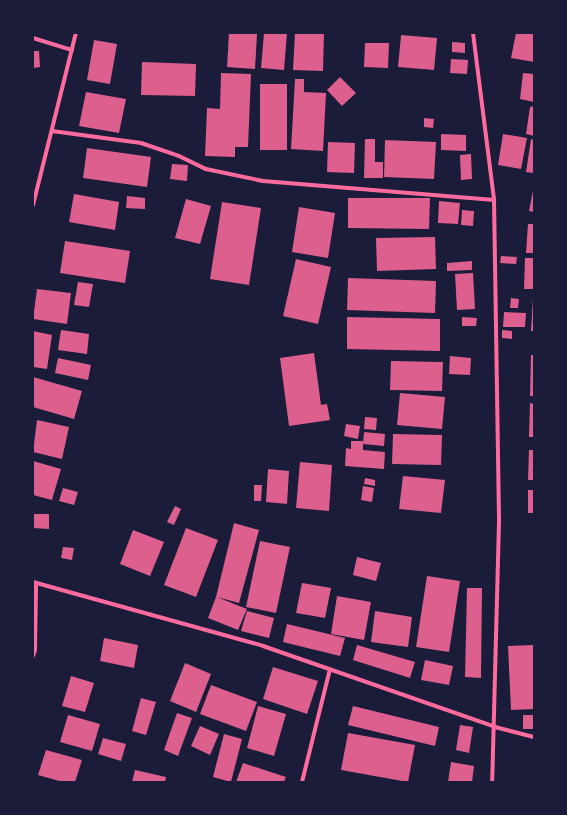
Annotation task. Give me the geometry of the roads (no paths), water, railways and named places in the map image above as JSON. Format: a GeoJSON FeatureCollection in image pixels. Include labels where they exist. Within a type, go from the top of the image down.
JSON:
{"type":"FeatureCollection","features":[{"type":"Feature","properties":{"kind":"street"},"geometry":{"type":"LineString","coordinates":[[33,205],[76,33]]}},
{"type":"Feature","properties":{"kind":"street"},"geometry":{"type":"LineString","coordinates":[[473,33],[494,200],[500,522],[495,727],[492,782]]}},
{"type":"Feature","properties":{"kind":"street"},"geometry":{"type":"LineString","coordinates":[[33,38],[72,50]]}},
{"type":"Feature","properties":{"kind":"street"},"geometry":{"type":"LineString","coordinates":[[52,131],[141,144],[179,156],[206,169],[263,181],[494,200]]}},
{"type":"Feature","properties":{"kind":"street"},"geometry":{"type":"LineString","coordinates":[[33,656],[36,650],[35,583],[263,646],[495,727],[534,737]]}},
{"type":"Feature","properties":{"kind":"street"},"geometry":{"type":"LineString","coordinates":[[302,782],[330,669]]}}]}
